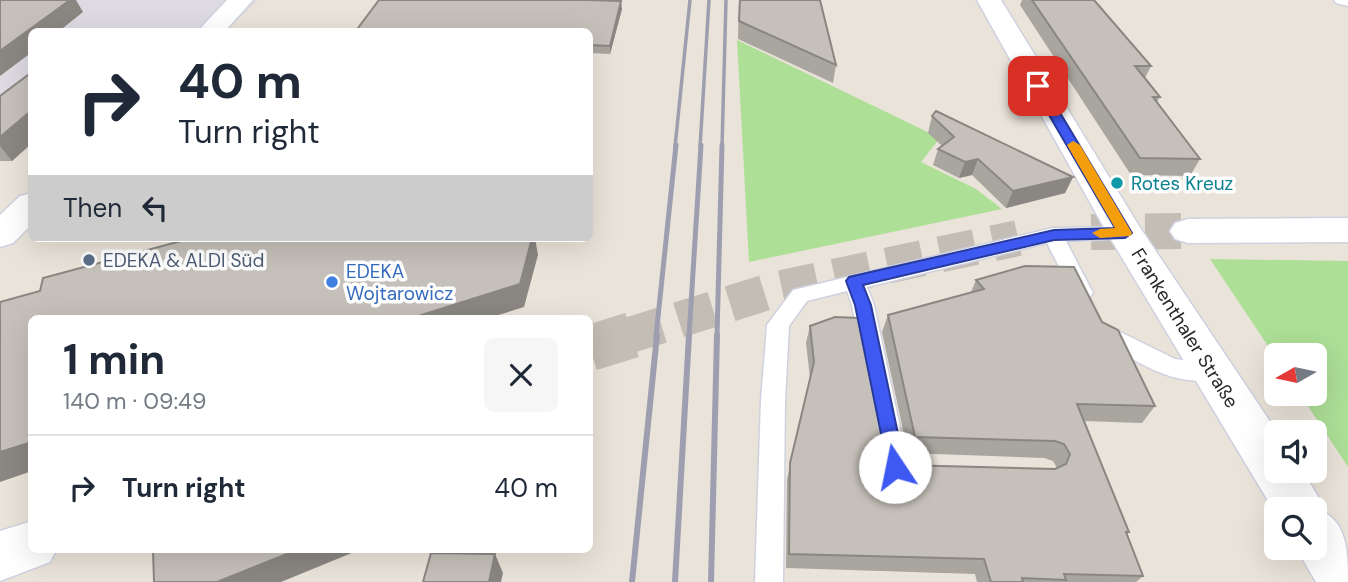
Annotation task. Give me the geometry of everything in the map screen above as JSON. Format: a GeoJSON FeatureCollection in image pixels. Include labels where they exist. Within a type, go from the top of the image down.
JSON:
{"type":"FeatureCollection","features":[{"type":"Feature","properties":{"kind":"street"},"geometry":{"type":"LineString","coordinates":[[213,28],[241,0]]}},
{"type":"Feature","properties":{"kind":"street","name":"Frankenthaler Straße"},"geometry":{"type":"LineString","coordinates":[[989,0],[1125,233],[1292,497]]}},
{"type":"Feature","properties":{"kind":"street"},"geometry":{"type":"LineString","coordinates":[[0,235],[28,208]]}},
{"type":"Feature","properties":{"kind":"street"},"geometry":{"type":"LineString","coordinates":[[1188,231],[1348,230]]}},
{"type":"Feature","properties":{"kind":"street"},"geometry":{"type":"LineString","coordinates":[[0,556],[28,546]]}},
{"type":"Feature","properties":{"kind":"street"},"geometry":{"type":"LineString","coordinates":[[1327,552],[1346,582]]}},
{"type":"Feature","properties":{"kind":"lane"},"geometry":{"type":"LineString","coordinates":[[1341,0],[1348,2]]}},
{"type":"Feature","properties":{"kind":"lane"},"geometry":{"type":"LineString","coordinates":[[769,582],[773,400],[778,325],[800,295],[1054,235],[1125,233]]}},
{"type":"Feature","properties":{"kind":"lane"},"geometry":{"type":"LineString","coordinates":[[1054,235],[1102,332],[1171,368],[1212,370]]}},
{"type":"Feature","properties":{"kind":"lane"},"geometry":{"type":"LineString","coordinates":[[854,281],[863,305],[895,467],[949,468]]}},
{"type":"Feature","properties":{"kind":"shaded area"},"geometry":{"type":"Polygon","coordinates":[[[0,0],[258,0],[230,28],[28,28],[28,87],[0,103],[0,0]]]}},
{"type":"Feature","properties":{"kind":"green space"},"geometry":{"type":"Polygon","coordinates":[[[737,40],[940,138],[921,162],[976,189],[1002,209],[749,262],[737,40]]]}},
{"type":"Feature","properties":{"kind":"green space"},"geometry":{"type":"Polygon","coordinates":[[[1210,259],[1348,261],[1348,467],[1327,435],[1327,420],[1317,420],[1308,406],[1327,406],[1327,343],[1266,343],[1210,259]]]}},
{"type":"Feature","properties":{"kind":"building"},"geometry":{"type":"Polygon","coordinates":[[[0,0],[70,0],[28,28],[0,51],[0,0]]]}},
{"type":"Feature","properties":{"kind":"building"},"geometry":{"type":"Polygon","coordinates":[[[379,0],[621,1],[610,46],[593,45],[593,28],[358,28],[379,0]]]}},
{"type":"Feature","properties":{"kind":"building"},"geometry":{"type":"Polygon","coordinates":[[[740,0],[820,0],[836,65],[739,21],[740,0]]]}},
{"type":"Feature","properties":{"kind":"building"},"geometry":{"type":"Polygon","coordinates":[[[1032,0],[1094,0],[1151,66],[1135,66],[1160,97],[1153,97],[1200,159],[1140,158],[1032,0]]]}},
{"type":"Feature","properties":{"kind":"building"},"geometry":{"type":"Polygon","coordinates":[[[28,75],[28,113],[0,137],[0,96],[28,75]]]}},
{"type":"Feature","properties":{"kind":"building"},"geometry":{"type":"Polygon","coordinates":[[[936,111],[1073,177],[1013,191],[978,159],[965,162],[938,149],[954,137],[932,116],[936,111]]]}},
{"type":"Feature","properties":{"kind":"building","name":"EDEKA Wojtarowicz"},"geometry":{"type":"Polygon","coordinates":[[[177,242],[531,242],[520,284],[422,315],[28,315],[28,443],[0,452],[0,302],[40,291],[43,278],[177,242]]]}},
{"type":"Feature","properties":{"kind":"building"},"geometry":{"type":"Polygon","coordinates":[[[1025,266],[1074,267],[1102,322],[1118,330],[1155,406],[1077,404],[1129,532],[1126,532],[1143,576],[1064,574],[1066,580],[1022,578],[1023,582],[991,582],[984,559],[789,554],[790,463],[814,362],[810,326],[835,317],[859,318],[885,451],[891,462],[901,465],[1055,469],[1066,464],[1070,454],[1064,444],[1055,441],[915,437],[888,315],[984,289],[976,280],[1025,266]]]}},
{"type":"Feature","properties":{"kind":"building"},"geometry":{"type":"Polygon","coordinates":[[[153,553],[290,553],[217,582],[154,582],[153,553]]]}},
{"type":"Feature","properties":{"kind":"building"},"geometry":{"type":"Polygon","coordinates":[[[431,553],[495,554],[489,582],[423,582],[431,553]]]}},
{"type":"Feature","properties":{"kind":"tunnel"},"geometry":{"type":"LineString","coordinates":[[1091,232],[1188,231]]}},
{"type":"Feature","properties":{"kind":"tunnel"},"geometry":{"type":"LineString","coordinates":[[627,336],[777,289],[1018,238]]}},
{"type":"Feature","properties":{"kind":"tunnel"},"geometry":{"type":"LineString","coordinates":[[593,347],[632,335]]}},
{"type":"Feature","properties":{"kind":"railway"},"geometry":{"type":"LineString","coordinates":[[675,147],[690,0]]}},
{"type":"Feature","properties":{"kind":"railway"},"geometry":{"type":"LineString","coordinates":[[700,147],[709,0]]}},
{"type":"Feature","properties":{"kind":"railway"},"geometry":{"type":"LineString","coordinates":[[722,147],[726,0]]}},
{"type":"Feature","properties":{"kind":"railway"},"geometry":{"type":"LineString","coordinates":[[656,336],[676,145]]}},
{"type":"Feature","properties":{"kind":"railway"},"geometry":{"type":"LineString","coordinates":[[689,336],[701,145]]}},
{"type":"Feature","properties":{"kind":"railway"},"geometry":{"type":"LineString","coordinates":[[717,336],[722,145]]}},
{"type":"Feature","properties":{"kind":"railway"},"geometry":{"type":"LineString","coordinates":[[632,582],[657,335]]}},
{"type":"Feature","properties":{"kind":"railway"},"geometry":{"type":"LineString","coordinates":[[675,582],[689,335]]}},
{"type":"Feature","properties":{"kind":"railway"},"geometry":{"type":"LineString","coordinates":[[711,582],[717,335]]}},
{"type":"Feature","properties":{"kind":"slow traffic"},"geometry":{"type":"LineString","coordinates":[[1073,145],[1125,233],[1100,233]]}},
{"type":"Feature","properties":{"kind":"place","name":"Rotes Kreuz"},"geometry":{"type":"Point","coordinates":[1117,183]}},
{"type":"Feature","properties":{"kind":"place","name":"EDEKA & ALDI Süd"},"geometry":{"type":"Point","coordinates":[89,260]}},
{"type":"Feature","properties":{"kind":"place","name":"EDEKA Wojtarowicz"},"geometry":{"type":"Point","coordinates":[332,282]}},
{"type":"Feature","properties":{"kind":"route"},"geometry":{"type":"LineString","coordinates":[[895,467],[863,305],[854,281],[1054,235],[1125,233],[1038,86]]}}]}
